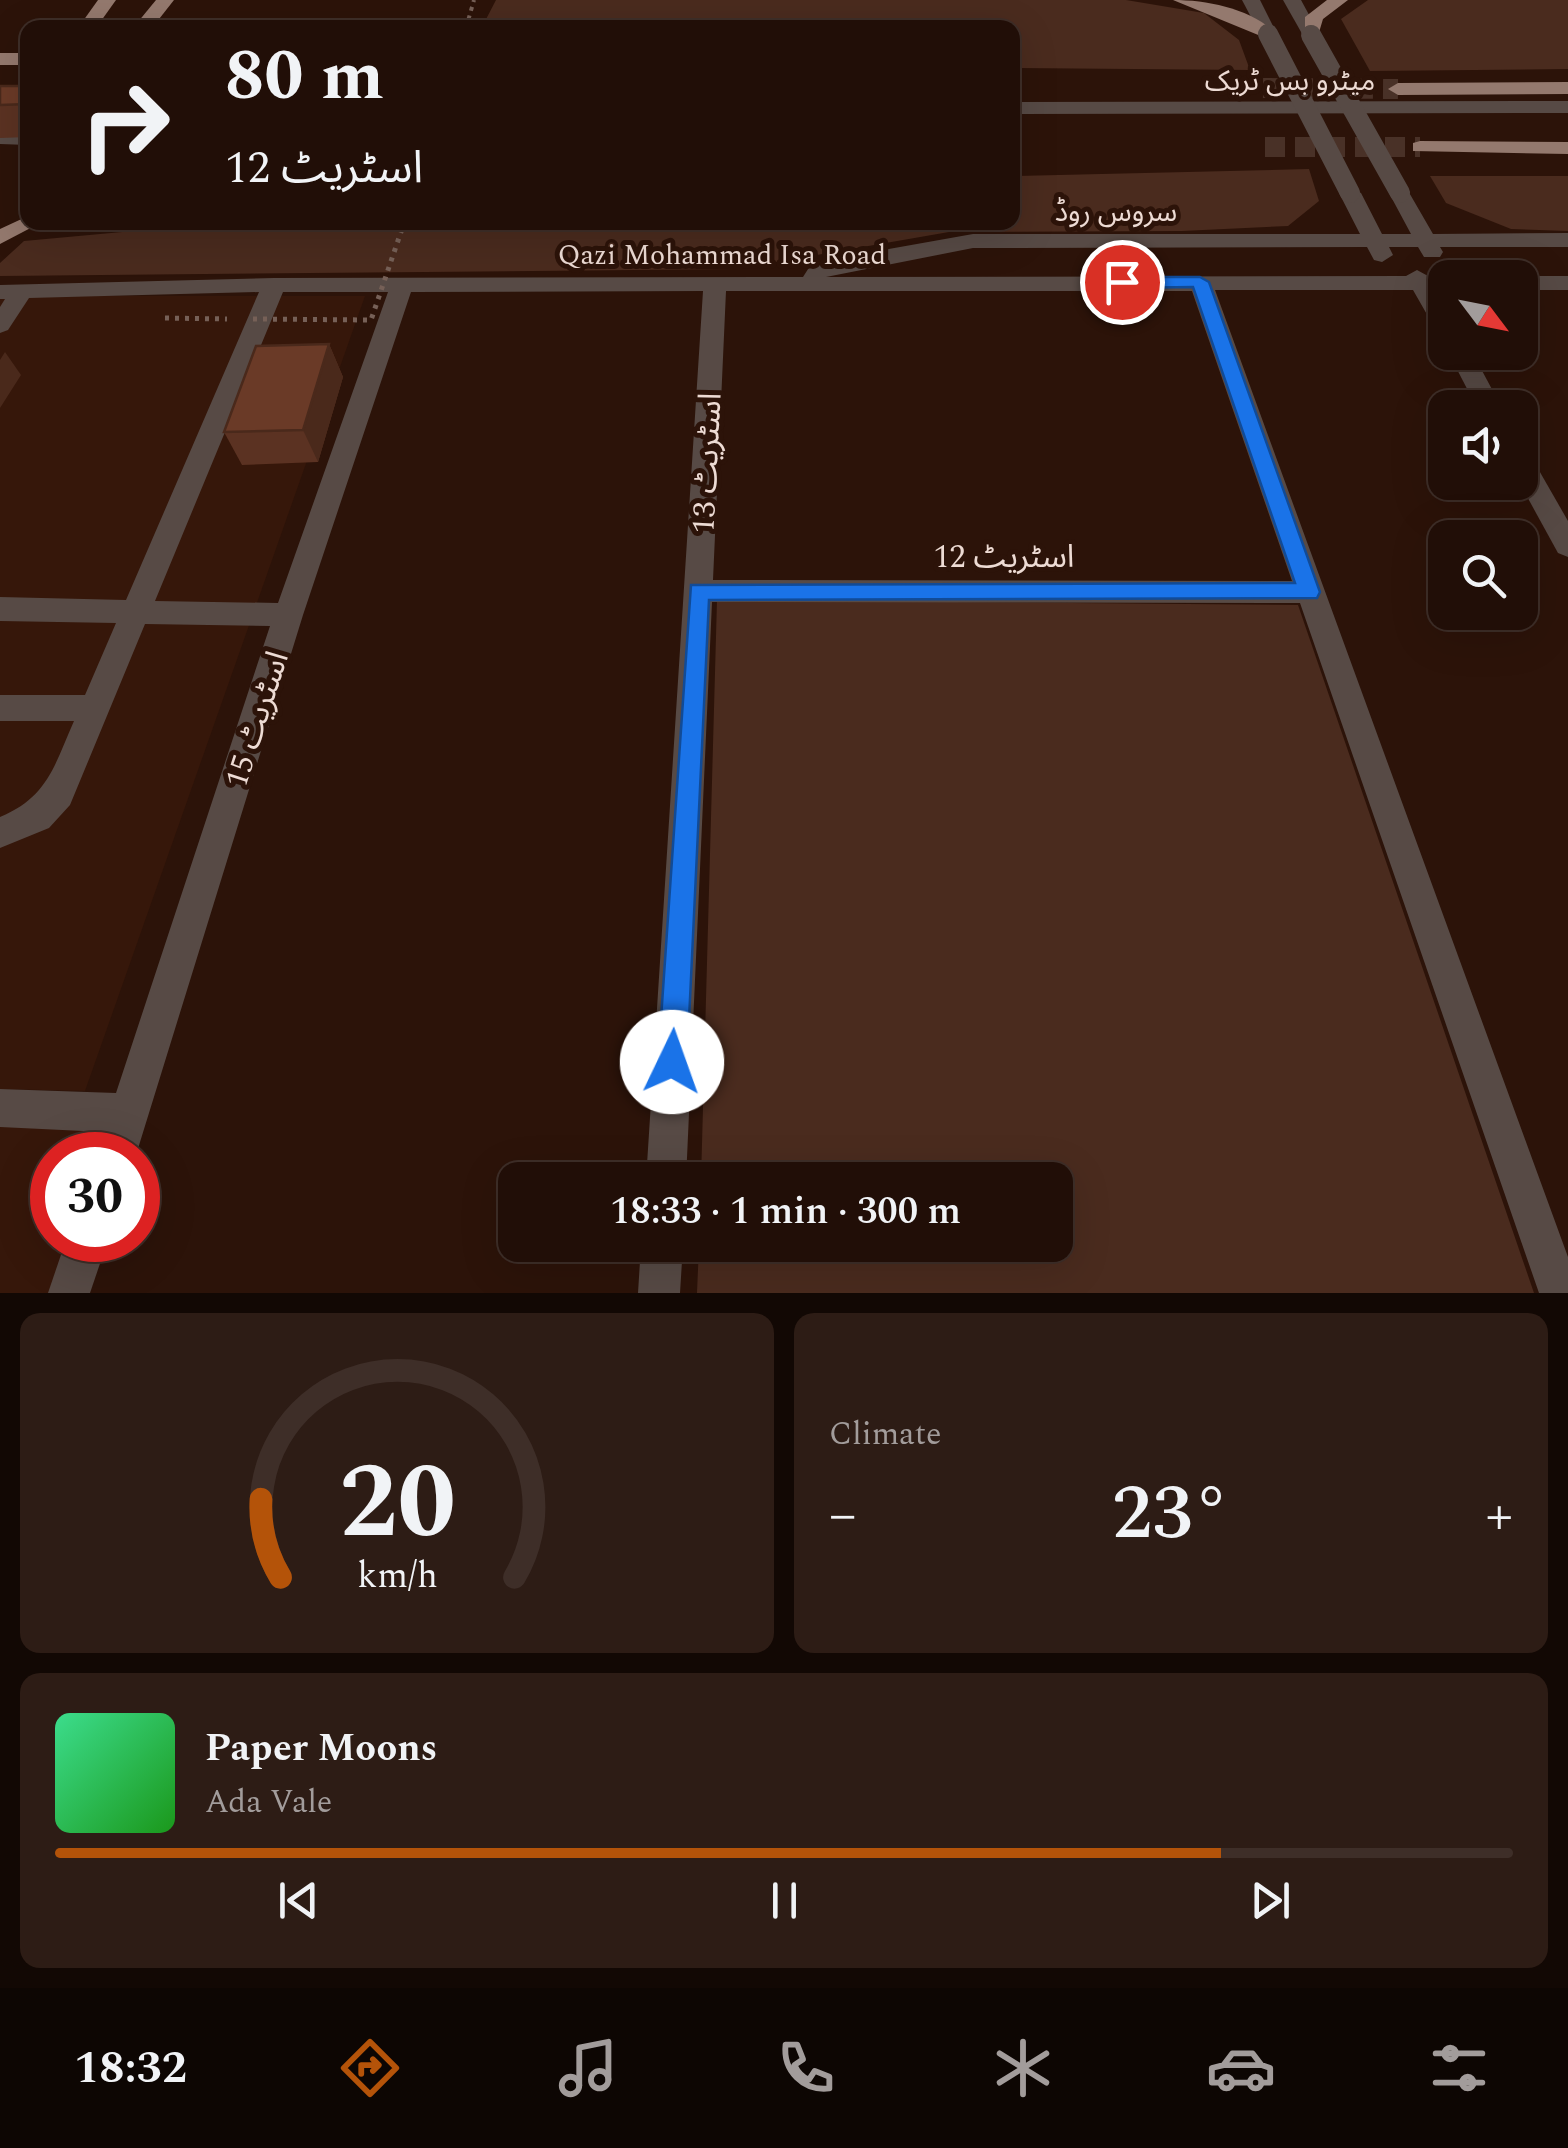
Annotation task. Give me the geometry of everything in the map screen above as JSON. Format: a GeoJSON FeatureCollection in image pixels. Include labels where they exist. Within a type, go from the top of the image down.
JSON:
{"type":"FeatureCollection","features":[{"type":"Feature","properties":{"kind":"main road"},"geometry":{"type":"LineString","coordinates":[[149,20],[165,0]]}},
{"type":"Feature","properties":{"kind":"main road"},"geometry":{"type":"LineString","coordinates":[[1182,0],[1237,17],[1268,34]]}},
{"type":"Feature","properties":{"kind":"main road"},"geometry":{"type":"LineString","coordinates":[[1311,35],[1314,18],[1340,0]]}},
{"type":"Feature","properties":{"kind":"main road"},"geometry":{"type":"LineString","coordinates":[[1398,89],[1568,88]]}},
{"type":"Feature","properties":{"kind":"main road"},"geometry":{"type":"LineString","coordinates":[[1420,147],[1568,148]]}},
{"type":"Feature","properties":{"kind":"street"},"geometry":{"type":"LineString","coordinates":[[1251,0],[1386,262],[1419,280],[1428,296]]}},
{"type":"Feature","properties":{"kind":"street"},"geometry":{"type":"LineString","coordinates":[[1292,0],[1438,265],[1419,280]]}},
{"type":"Feature","properties":{"kind":"street","name":"میٹرو بس ٹریک"},"geometry":{"type":"LineString","coordinates":[[1020,108],[1568,107]]}},
{"type":"Feature","properties":{"kind":"street","name":"سروس روڈ"},"geometry":{"type":"LineString","coordinates":[[812,284],[812,277],[827,266],[957,242],[1568,240]]}},
{"type":"Feature","properties":{"kind":"street","name":"Qazi Mohammad Isa Road"},"geometry":{"type":"LineString","coordinates":[[11,292],[402,285],[1428,281]]}},
{"type":"Feature","properties":{"kind":"street"},"geometry":{"type":"LineString","coordinates":[[1200,282],[1560,1293]]}},
{"type":"Feature","properties":{"kind":"street"},"geometry":{"type":"LineString","coordinates":[[1538,283],[1568,283]]}},
{"type":"Feature","properties":{"kind":"street","name":"اسٹریٹ 15"},"geometry":{"type":"LineString","coordinates":[[124,1132],[288,616],[402,285]]}},
{"type":"Feature","properties":{"kind":"street","name":"اسٹریٹ 13"},"geometry":{"type":"LineString","coordinates":[[667,1162],[716,285]]}},
{"type":"Feature","properties":{"kind":"street"},"geometry":{"type":"LineString","coordinates":[[0,832],[37,817],[58,794],[274,286]]}},
{"type":"Feature","properties":{"kind":"street"},"geometry":{"type":"LineString","coordinates":[[0,325],[11,292]]}},
{"type":"Feature","properties":{"kind":"street"},"geometry":{"type":"LineString","coordinates":[[1538,492],[1568,546]]}},
{"type":"Feature","properties":{"kind":"street","name":"اسٹریٹ 12"},"geometry":{"type":"LineString","coordinates":[[699,591],[1309,592]]}},
{"type":"Feature","properties":{"kind":"street"},"geometry":{"type":"LineString","coordinates":[[0,609],[288,616]]}},
{"type":"Feature","properties":{"kind":"street"},"geometry":{"type":"LineString","coordinates":[[0,708],[94,708]]}},
{"type":"Feature","properties":{"kind":"street"},"geometry":{"type":"LineString","coordinates":[[0,1108],[130,1113]]}},
{"type":"Feature","properties":{"kind":"street"},"geometry":{"type":"LineString","coordinates":[[69,1293],[80,1262]]}},
{"type":"Feature","properties":{"kind":"street"},"geometry":{"type":"LineString","coordinates":[[660,1293],[661,1262]]}},
{"type":"Feature","properties":{"kind":"path"},"geometry":{"type":"LineString","coordinates":[[163,318],[371,320],[401,230]]}},
{"type":"Feature","properties":{"kind":"shaded area"},"geometry":{"type":"Polygon","coordinates":[[[496,0],[1126,0],[1204,13],[1239,40],[1250,70],[1020,68],[1020,20],[486,20],[496,0]]]}},
{"type":"Feature","properties":{"kind":"shaded area"},"geometry":{"type":"Polygon","coordinates":[[[1368,0],[1568,0],[1568,69],[1370,71],[1341,19],[1368,0]]]}},
{"type":"Feature","properties":{"kind":"shaded area"},"geometry":{"type":"Polygon","coordinates":[[[1309,169],[1319,201],[1288,226],[1182,231],[949,232],[736,269],[0,276],[0,263],[24,241],[144,230],[1020,230],[1020,176],[1309,169]]]}},
{"type":"Feature","properties":{"kind":"shaded area"},"geometry":{"type":"Polygon","coordinates":[[[1430,176],[1568,176],[1568,231],[1511,229],[1446,203],[1430,176]]]}},
{"type":"Feature","properties":{"kind":"shaded area"},"geometry":{"type":"Polygon","coordinates":[[[0,296],[365,296],[85,1091],[0,1089],[0,296]]]}},
{"type":"Feature","properties":{"kind":"shaded area"},"geometry":{"type":"Polygon","coordinates":[[[717,600],[1298,605],[1534,1293],[697,1293],[698,1262],[1073,1262],[1073,1162],[701,1162],[717,600]]]}},
{"type":"Feature","properties":{"kind":"shaded area"},"geometry":{"type":"Polygon","coordinates":[[[0,1110],[130,1113],[124,1132],[30,1132],[30,1262],[80,1262],[69,1293],[0,1293],[0,1110]]]}},
{"type":"Feature","properties":{"kind":"building"},"geometry":{"type":"Polygon","coordinates":[[[0,86],[20,86],[20,104],[0,105],[0,86]]]}},
{"type":"Feature","properties":{"kind":"building"},"geometry":{"type":"Polygon","coordinates":[[[329,344],[303,430],[224,432],[256,346],[329,344]]]}},
{"type":"Feature","properties":{"kind":"tunnel"},"geometry":{"type":"LineString","coordinates":[[1263,88],[1398,89]]}},
{"type":"Feature","properties":{"kind":"tunnel"},"geometry":{"type":"LineString","coordinates":[[1265,147],[1420,147]]}},
{"type":"Feature","properties":{"kind":"route"},"geometry":{"type":"LineString","coordinates":[[672,1062],[699,591],[1309,592],[1200,282],[1122,282]]}}]}
